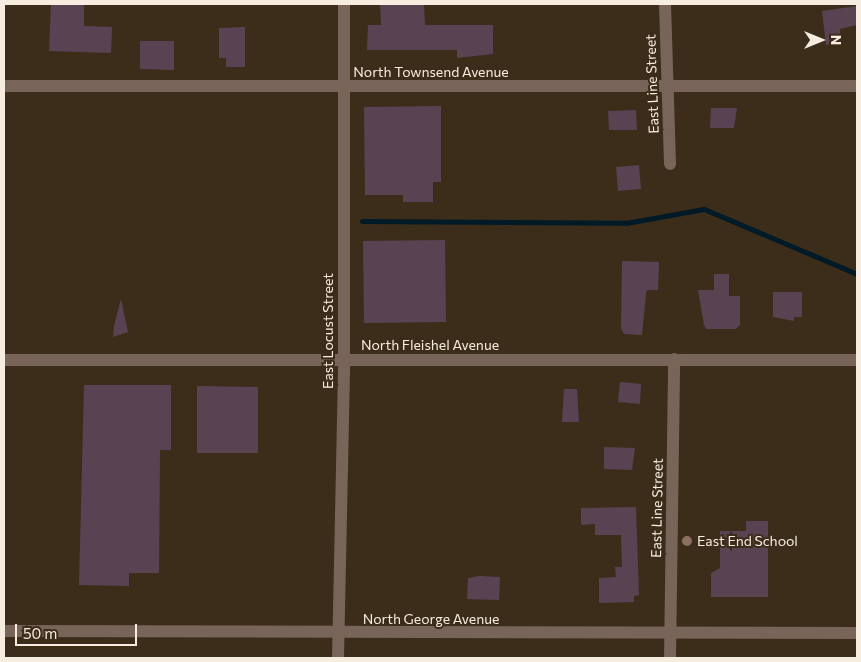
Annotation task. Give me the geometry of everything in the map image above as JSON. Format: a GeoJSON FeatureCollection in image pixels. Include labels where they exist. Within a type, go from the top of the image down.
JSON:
{"type":"FeatureCollection","features":[{"type":"Feature","properties":{"kind":"street","name":"East Locust Street"},"geometry":{"type":"LineString","coordinates":[[338,658],[344,360],[342,87],[344,4]]}},
{"type":"Feature","properties":{"kind":"street","name":"East Line Street"},"geometry":{"type":"LineString","coordinates":[[666,4],[670,164]]}},
{"type":"Feature","properties":{"kind":"street","name":"North Townsend Avenue"},"geometry":{"type":"LineString","coordinates":[[4,86],[667,88],[857,86]]}},
{"type":"Feature","properties":{"kind":"street","name":"East Line Street"},"geometry":{"type":"LineString","coordinates":[[670,658],[674,359]]}},
{"type":"Feature","properties":{"kind":"street","name":"North Fleishel Avenue"},"geometry":{"type":"LineString","coordinates":[[4,360],[857,360]]}},
{"type":"Feature","properties":{"kind":"street","name":"North George Avenue"},"geometry":{"type":"LineString","coordinates":[[4,631],[670,635],[857,633]]}},
{"type":"Feature","properties":{"kind":"building"},"geometry":{"type":"Polygon","coordinates":[[[51,4],[84,4],[84,26],[112,27],[111,53],[49,51],[51,4]]]}},
{"type":"Feature","properties":{"kind":"building"},"geometry":{"type":"Polygon","coordinates":[[[380,4],[424,4],[425,25],[493,25],[493,54],[457,58],[457,50],[367,50],[368,25],[381,25],[380,4]]]}},
{"type":"Feature","properties":{"kind":"building"},"geometry":{"type":"Polygon","coordinates":[[[857,6],[857,25],[840,29],[840,44],[826,45],[822,11],[857,6]]]}},
{"type":"Feature","properties":{"kind":"building"},"geometry":{"type":"Polygon","coordinates":[[[245,27],[245,67],[226,67],[226,58],[219,58],[219,28],[245,27]]]}},
{"type":"Feature","properties":{"kind":"building"},"geometry":{"type":"Polygon","coordinates":[[[140,41],[174,41],[174,70],[140,69],[140,41]]]}},
{"type":"Feature","properties":{"kind":"building"},"geometry":{"type":"Polygon","coordinates":[[[441,106],[441,182],[433,182],[433,202],[403,202],[403,195],[365,195],[364,107],[441,106]]]}},
{"type":"Feature","properties":{"kind":"building"},"geometry":{"type":"Polygon","coordinates":[[[711,108],[737,108],[734,128],[710,128],[711,108]]]}},
{"type":"Feature","properties":{"kind":"building"},"geometry":{"type":"Polygon","coordinates":[[[636,110],[637,130],[609,130],[608,111],[636,110]]]}},
{"type":"Feature","properties":{"kind":"building"},"geometry":{"type":"Polygon","coordinates":[[[639,165],[641,189],[618,191],[616,167],[639,165]]]}},
{"type":"Feature","properties":{"kind":"building"},"geometry":{"type":"Polygon","coordinates":[[[445,240],[446,322],[364,323],[363,241],[445,240]]]}},
{"type":"Feature","properties":{"kind":"building"},"geometry":{"type":"Polygon","coordinates":[[[622,261],[659,262],[658,290],[647,290],[646,294],[642,335],[624,334],[621,328],[622,261]]]}},
{"type":"Feature","properties":{"kind":"building"},"geometry":{"type":"Polygon","coordinates":[[[714,274],[729,274],[729,296],[740,296],[740,325],[736,329],[706,329],[704,325],[698,290],[714,290],[714,274]]]}},
{"type":"Feature","properties":{"kind":"building"},"geometry":{"type":"Polygon","coordinates":[[[773,292],[802,292],[802,317],[794,317],[794,321],[773,317],[773,292]]]}},
{"type":"Feature","properties":{"kind":"building"},"geometry":{"type":"Polygon","coordinates":[[[121,299],[128,332],[113,337],[114,326],[121,299]]]}},
{"type":"Feature","properties":{"kind":"building"},"geometry":{"type":"Polygon","coordinates":[[[620,382],[641,384],[640,404],[618,402],[620,382]]]}},
{"type":"Feature","properties":{"kind":"building"},"geometry":{"type":"Polygon","coordinates":[[[84,385],[171,385],[171,450],[160,450],[159,573],[129,573],[129,586],[79,585],[84,385]]]}},
{"type":"Feature","properties":{"kind":"building"},"geometry":{"type":"Polygon","coordinates":[[[197,386],[258,387],[258,453],[197,453],[197,386]]]}},
{"type":"Feature","properties":{"kind":"building"},"geometry":{"type":"Polygon","coordinates":[[[564,389],[577,389],[579,422],[562,422],[564,389]]]}},
{"type":"Feature","properties":{"kind":"building"},"geometry":{"type":"Polygon","coordinates":[[[604,447],[635,448],[632,470],[604,469],[604,447]]]}},
{"type":"Feature","properties":{"kind":"building"},"geometry":{"type":"Polygon","coordinates":[[[636,507],[639,595],[634,596],[634,602],[599,603],[599,578],[616,577],[615,567],[622,567],[621,535],[595,535],[595,524],[581,525],[581,508],[636,507]]]}},
{"type":"Feature","properties":{"kind":"building"},"geometry":{"type":"Polygon","coordinates":[[[746,521],[768,521],[768,597],[711,597],[711,573],[720,568],[720,531],[746,531],[746,521]]]}},
{"type":"Feature","properties":{"kind":"building"},"geometry":{"type":"Polygon","coordinates":[[[479,576],[500,577],[499,600],[467,599],[468,578],[479,576]]]}},
{"type":"Feature","properties":{"kind":"waterway"},"geometry":{"type":"LineString","coordinates":[[362,221],[626,223],[704,209],[857,274]]}},
{"type":"Feature","properties":{"kind":"place","name":"East End School"},"geometry":{"type":"Point","coordinates":[687,541]}}]}
